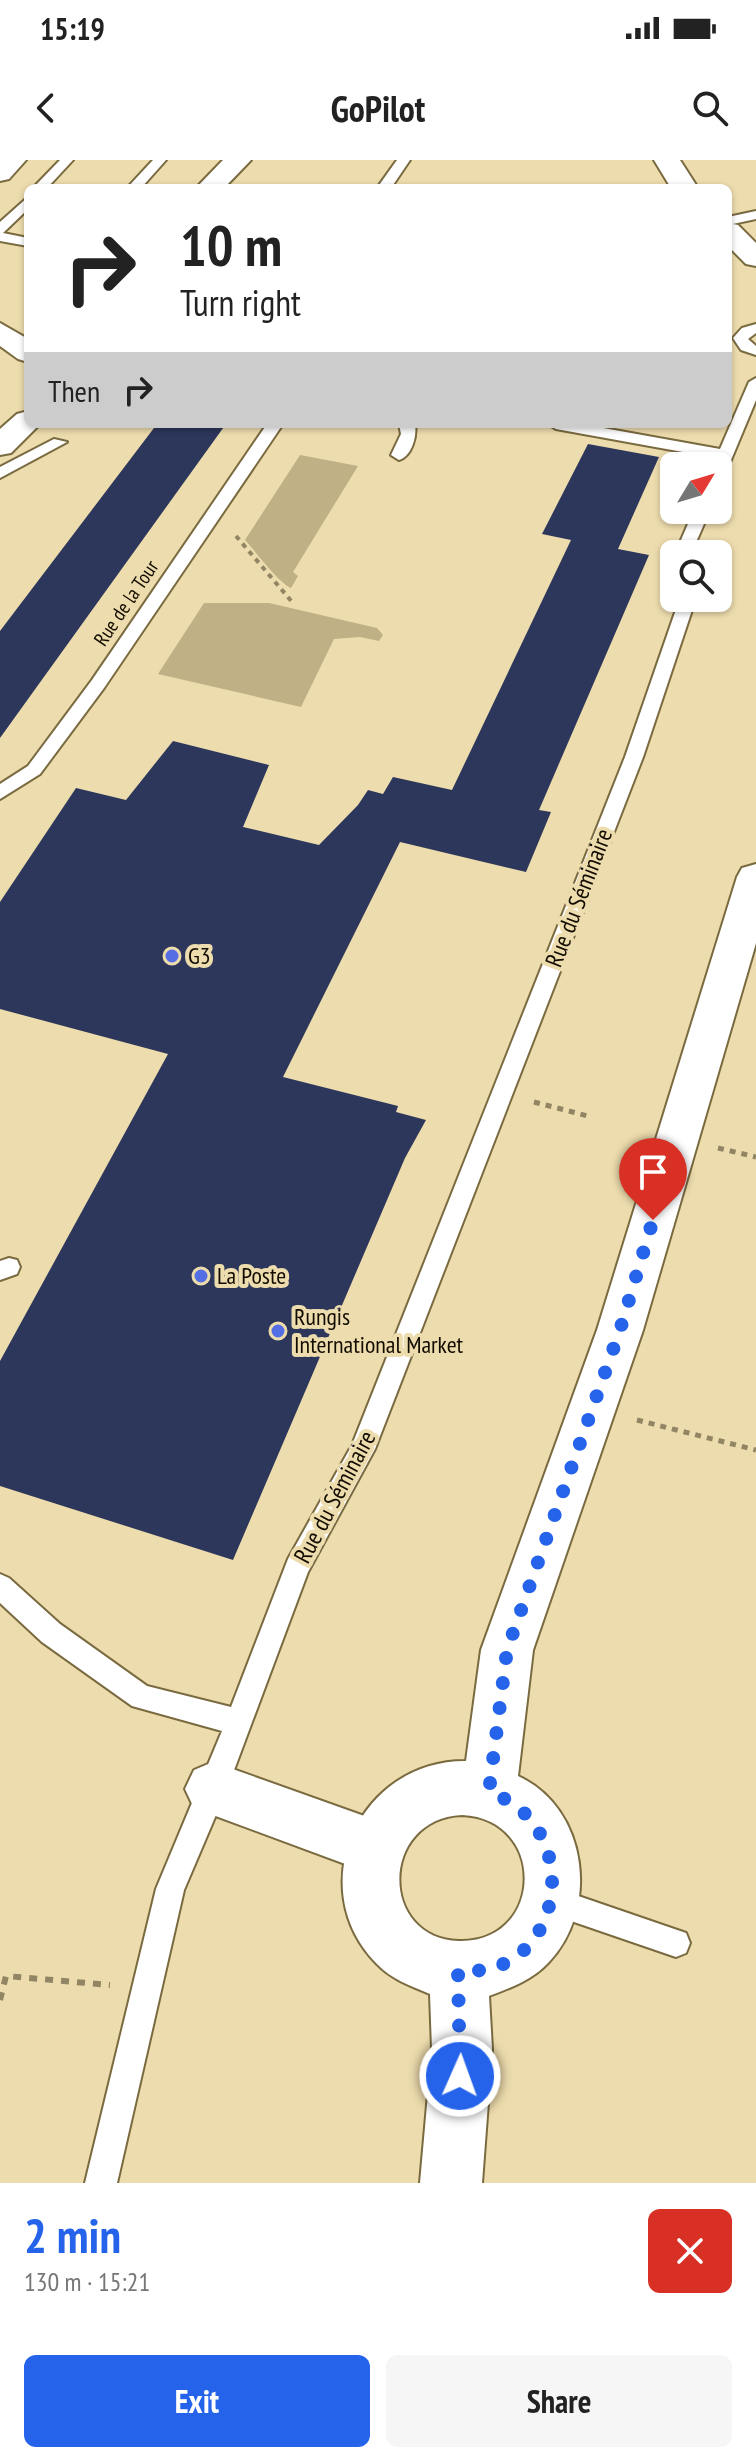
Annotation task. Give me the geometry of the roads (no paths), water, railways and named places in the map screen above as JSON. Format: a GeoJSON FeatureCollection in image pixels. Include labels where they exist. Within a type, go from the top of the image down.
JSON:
{"type":"FeatureCollection","features":[{"type":"Feature","properties":{"kind":"main road"},"geometry":{"type":"LineString","coordinates":[[0,173],[13,160]]}},
{"type":"Feature","properties":{"kind":"main road"},"geometry":{"type":"LineString","coordinates":[[213,184],[238,160]]}},
{"type":"Feature","properties":{"kind":"main road"},"geometry":{"type":"LineString","coordinates":[[667,160],[673,175],[681,184]]}},
{"type":"Feature","properties":{"kind":"main road"},"geometry":{"type":"LineString","coordinates":[[732,235],[756,258]]}},
{"type":"Feature","properties":{"kind":"main road"},"geometry":{"type":"LineString","coordinates":[[0,332],[24,350]]}},
{"type":"Feature","properties":{"kind":"main road"},"geometry":{"type":"LineString","coordinates":[[0,446],[24,424]]}},
{"type":"Feature","properties":{"kind":"main road"},"geometry":{"type":"LineString","coordinates":[[489,1791],[507,1650],[620,1330],[756,877]]}},
{"type":"Feature","properties":{"kind":"main road"},"geometry":{"type":"LineString","coordinates":[[461,1786],[489,1791],[513,1803],[533,1822],[547,1846],[553,1874],[552,1901],[539,1931],[518,1955],[489,1969],[458,1971],[430,1966],[405,1950],[386,1928],[374,1903],[371,1875],[375,1847],[388,1822],[408,1802],[434,1790],[461,1786]]}},
{"type":"Feature","properties":{"kind":"main road"},"geometry":{"type":"LineString","coordinates":[[213,1789],[375,1847]]}},
{"type":"Feature","properties":{"kind":"main road"},"geometry":{"type":"LineString","coordinates":[[451,2183],[462,2049],[458,1971]]}},
{"type":"Feature","properties":{"kind":"lane"},"geometry":{"type":"LineString","coordinates":[[44,184],[67,160]]}},
{"type":"Feature","properties":{"kind":"lane"},"geometry":{"type":"LineString","coordinates":[[138,184],[160,160]]}},
{"type":"Feature","properties":{"kind":"lane"},"geometry":{"type":"LineString","coordinates":[[387,184],[404,160]]}},
{"type":"Feature","properties":{"kind":"lane"},"geometry":{"type":"LineString","coordinates":[[0,230],[24,205]]}},
{"type":"Feature","properties":{"kind":"lane"},"geometry":{"type":"LineString","coordinates":[[732,220],[756,215]]}},
{"type":"Feature","properties":{"kind":"lane"},"geometry":{"type":"LineString","coordinates":[[0,237],[24,241]]}},
{"type":"Feature","properties":{"kind":"lane"},"geometry":{"type":"LineString","coordinates":[[732,323],[751,329]]}},
{"type":"Feature","properties":{"kind":"lane"},"geometry":{"type":"LineString","coordinates":[[751,329],[740,338],[742,343],[756,351]]}},
{"type":"Feature","properties":{"kind":"lane"},"geometry":{"type":"LineString","coordinates":[[726,452],[756,382]]}},
{"type":"Feature","properties":{"kind":"lane","name":"Rue de la Tour"},"geometry":{"type":"LineString","coordinates":[[0,793],[34,770],[98,684],[272,428]]}},
{"type":"Feature","properties":{"kind":"lane"},"geometry":{"type":"LineString","coordinates":[[399,455],[409,434],[408,428]]}},
{"type":"Feature","properties":{"kind":"lane"},"geometry":{"type":"LineString","coordinates":[[578,428],[709,452]]}},
{"type":"Feature","properties":{"kind":"lane"},"geometry":{"type":"LineString","coordinates":[[0,473],[59,442]]}},
{"type":"Feature","properties":{"kind":"lane","name":"Rue du Séminaire"},"geometry":{"type":"LineString","coordinates":[[101,2183],[170,1889],[213,1789],[297,1567],[363,1449],[634,757],[683,612]]}},
{"type":"Feature","properties":{"kind":"lane"},"geometry":{"type":"LineString","coordinates":[[0,1586],[51,1633],[141,1697],[238,1722]]}},
{"type":"Feature","properties":{"kind":"lane"},"geometry":{"type":"LineString","coordinates":[[552,1901],[676,1943]]}},
{"type":"Feature","properties":{"kind":"place","name":"G3"},"geometry":{"type":"Point","coordinates":[172,956]}},
{"type":"Feature","properties":{"kind":"place","name":"La Poste"},"geometry":{"type":"Point","coordinates":[201,1276]}},
{"type":"Feature","properties":{"kind":"place","name":"Rungis International Market"},"geometry":{"type":"Point","coordinates":[278,1331]}}]}
